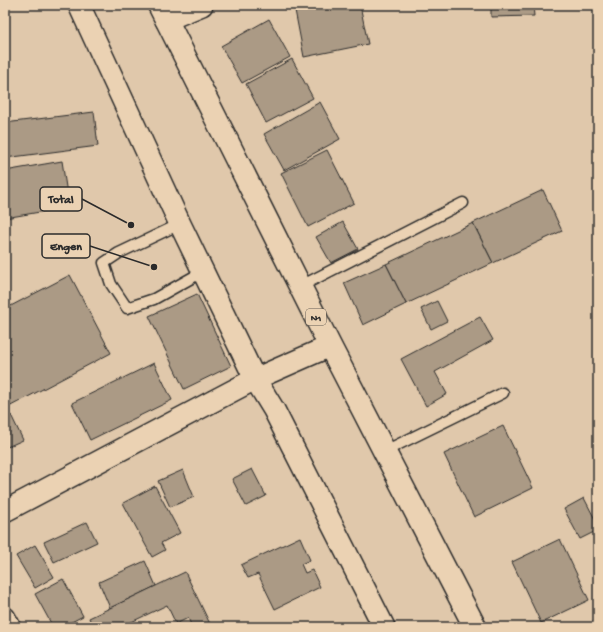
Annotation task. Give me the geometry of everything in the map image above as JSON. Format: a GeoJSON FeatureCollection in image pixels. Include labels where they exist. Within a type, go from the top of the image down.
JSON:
{"type":"FeatureCollection","features":[{"type":"Feature","properties":{"kind":"highway","name":"N1"},"geometry":{"type":"LineString","coordinates":[[163,12],[330,346],[475,627]]}},
{"type":"Feature","properties":{"kind":"street"},"geometry":{"type":"LineString","coordinates":[[79,5],[180,224],[255,379],[274,410],[384,627]]}},
{"type":"Feature","properties":{"kind":"street"},"geometry":{"type":"LineString","coordinates":[[163,12],[196,6]]}},
{"type":"Feature","properties":{"kind":"street"},"geometry":{"type":"LineString","coordinates":[[5,511],[255,379],[330,346]]}},
{"type":"Feature","properties":{"kind":"street"},"geometry":{"type":"LineString","coordinates":[[5,618],[10,627]]}},
{"type":"Feature","properties":{"kind":"lane"},"geometry":{"type":"LineString","coordinates":[[300,286],[463,203]]}},
{"type":"Feature","properties":{"kind":"lane"},"geometry":{"type":"LineString","coordinates":[[180,224],[119,253],[104,263],[111,284],[127,308],[154,299],[204,271]]}},
{"type":"Feature","properties":{"kind":"lane"},"geometry":{"type":"LineString","coordinates":[[385,451],[503,393]]}},
{"type":"Feature","properties":{"kind":"building"},"geometry":{"type":"Polygon","coordinates":[[[294,5],[360,5],[368,44],[304,57],[294,5]]]}},
{"type":"Feature","properties":{"kind":"building"},"geometry":{"type":"Polygon","coordinates":[[[491,5],[533,5],[534,16],[491,17],[491,5]]]}},
{"type":"Feature","properties":{"kind":"building"},"geometry":{"type":"Polygon","coordinates":[[[269,19],[290,57],[242,83],[221,46],[269,19]]]}},
{"type":"Feature","properties":{"kind":"building"},"geometry":{"type":"Polygon","coordinates":[[[292,59],[313,98],[266,123],[246,84],[292,59]]]}},
{"type":"Feature","properties":{"kind":"building"},"geometry":{"type":"Polygon","coordinates":[[[320,102],[340,139],[284,170],[264,134],[320,102]]]}},
{"type":"Feature","properties":{"kind":"building"},"geometry":{"type":"Polygon","coordinates":[[[94,112],[98,146],[5,158],[5,123],[94,112]]]}},
{"type":"Feature","properties":{"kind":"building"},"geometry":{"type":"Polygon","coordinates":[[[327,150],[354,203],[308,227],[281,173],[327,150]]]}},
{"type":"Feature","properties":{"kind":"building"},"geometry":{"type":"Polygon","coordinates":[[[62,161],[69,207],[5,218],[5,171],[62,161]]]}},
{"type":"Feature","properties":{"kind":"building"},"geometry":{"type":"Polygon","coordinates":[[[543,190],[562,231],[493,263],[473,223],[543,190]]]}},
{"type":"Feature","properties":{"kind":"building"},"geometry":{"type":"Polygon","coordinates":[[[343,222],[358,249],[331,263],[316,237],[343,222]]]}},
{"type":"Feature","properties":{"kind":"building"},"geometry":{"type":"Polygon","coordinates":[[[473,223],[493,263],[406,304],[386,264],[473,223]]]}},
{"type":"Feature","properties":{"kind":"building"},"geometry":{"type":"Polygon","coordinates":[[[386,264],[406,304],[363,325],[344,283],[386,264]]]}},
{"type":"Feature","properties":{"kind":"building"},"geometry":{"type":"Polygon","coordinates":[[[70,275],[111,353],[5,409],[5,309],[70,275]]]}},
{"type":"Feature","properties":{"kind":"building"},"geometry":{"type":"Polygon","coordinates":[[[197,294],[231,366],[184,389],[149,316],[197,294]]]}},
{"type":"Feature","properties":{"kind":"building"},"geometry":{"type":"Polygon","coordinates":[[[437,301],[447,321],[431,329],[421,309],[437,301]]]}},
{"type":"Feature","properties":{"kind":"building"},"geometry":{"type":"Polygon","coordinates":[[[480,317],[493,340],[435,372],[447,394],[426,406],[401,359],[480,317]]]}},
{"type":"Feature","properties":{"kind":"building"},"geometry":{"type":"Polygon","coordinates":[[[154,363],[172,400],[90,440],[72,403],[154,363]]]}},
{"type":"Feature","properties":{"kind":"building"},"geometry":{"type":"Polygon","coordinates":[[[11,415],[23,440],[5,448],[5,418],[11,415]]]}},
{"type":"Feature","properties":{"kind":"building"},"geometry":{"type":"Polygon","coordinates":[[[503,426],[533,488],[474,517],[444,454],[503,426]]]}},
{"type":"Feature","properties":{"kind":"building"},"geometry":{"type":"Polygon","coordinates":[[[252,469],[266,496],[246,506],[232,479],[252,469]]]}},
{"type":"Feature","properties":{"kind":"building"},"geometry":{"type":"Polygon","coordinates":[[[183,470],[194,497],[170,507],[158,481],[183,470]]]}},
{"type":"Feature","properties":{"kind":"building"},"geometry":{"type":"Polygon","coordinates":[[[155,486],[180,533],[161,543],[165,550],[152,557],[123,503],[155,486]]]}},
{"type":"Feature","properties":{"kind":"building"},"geometry":{"type":"Polygon","coordinates":[[[584,498],[598,525],[598,530],[580,539],[564,509],[584,498]]]}},
{"type":"Feature","properties":{"kind":"building"},"geometry":{"type":"Polygon","coordinates":[[[87,522],[97,542],[54,562],[44,542],[87,522]]]}},
{"type":"Feature","properties":{"kind":"building"},"geometry":{"type":"Polygon","coordinates":[[[300,537],[310,560],[301,564],[305,573],[312,570],[320,587],[275,609],[258,574],[248,578],[241,565],[300,537]]]}},
{"type":"Feature","properties":{"kind":"building"},"geometry":{"type":"Polygon","coordinates":[[[560,539],[589,600],[541,623],[512,562],[560,539]]]}},
{"type":"Feature","properties":{"kind":"building"},"geometry":{"type":"Polygon","coordinates":[[[35,545],[54,577],[35,588],[16,556],[35,545]]]}},
{"type":"Feature","properties":{"kind":"building"},"geometry":{"type":"Polygon","coordinates":[[[145,561],[156,586],[110,608],[99,582],[145,561]]]}},
{"type":"Feature","properties":{"kind":"building"},"geometry":{"type":"Polygon","coordinates":[[[185,572],[211,626],[192,627],[188,618],[176,624],[167,605],[121,627],[93,627],[89,618],[185,572]]]}},
{"type":"Feature","properties":{"kind":"building"},"geometry":{"type":"Polygon","coordinates":[[[63,579],[83,616],[62,627],[53,627],[35,594],[63,579]]]}},
{"type":"Feature","properties":{"kind":"place","name":"Total"},"geometry":{"type":"Point","coordinates":[131,225]}},
{"type":"Feature","properties":{"kind":"place","name":"Engen"},"geometry":{"type":"Point","coordinates":[154,267]}}]}
